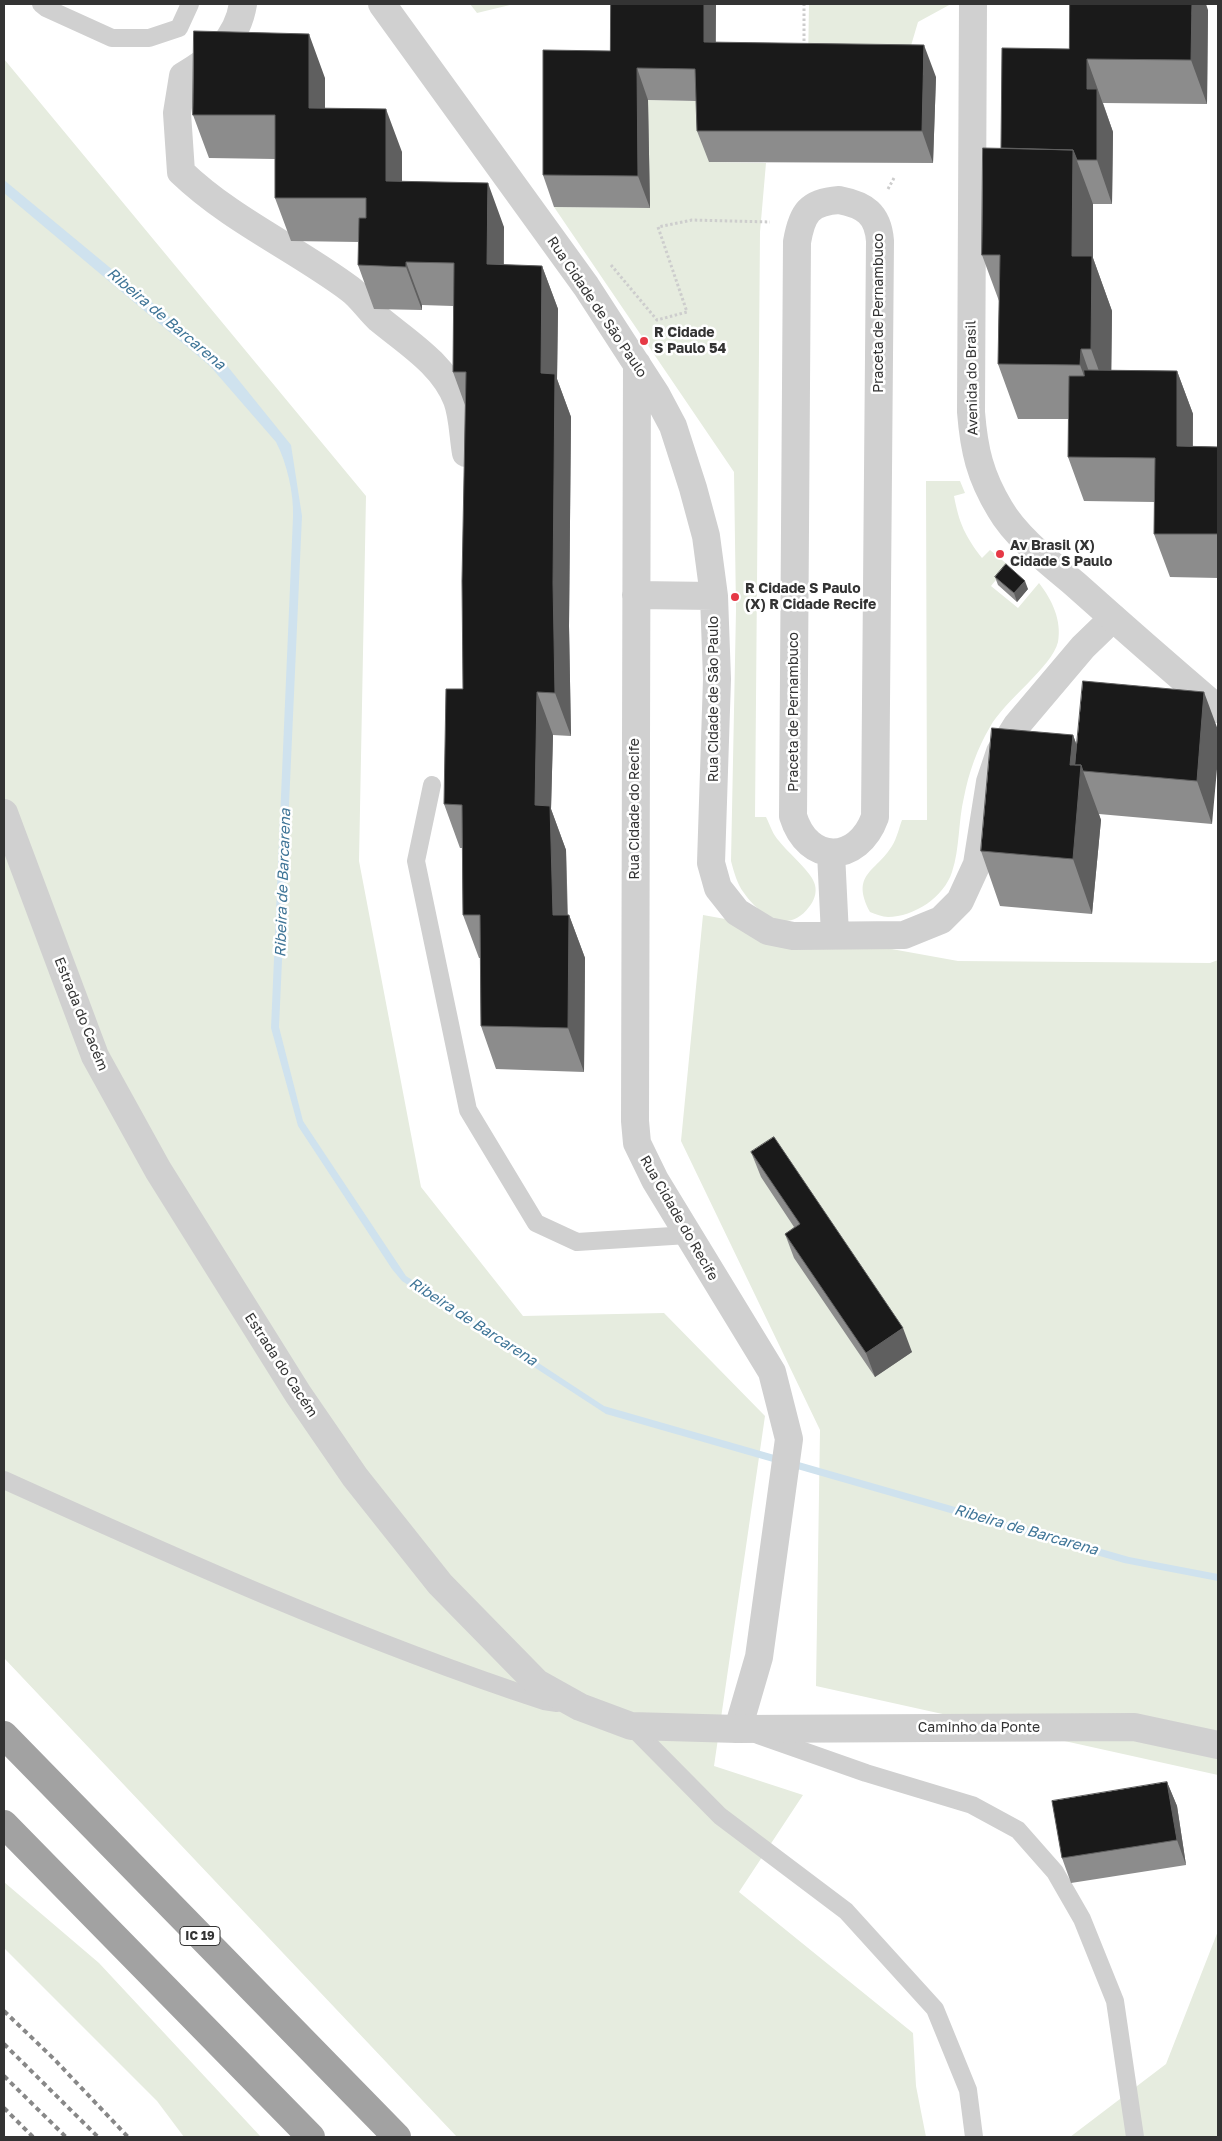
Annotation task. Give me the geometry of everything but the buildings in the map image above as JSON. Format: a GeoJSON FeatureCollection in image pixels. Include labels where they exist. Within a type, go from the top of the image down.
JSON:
{"type":"FeatureCollection","features":[{"type":"Feature","properties":{"kind":"highway","name":"IC 19"},"geometry":{"type":"LineString","coordinates":[[4,1735],[397,2137]]}},
{"type":"Feature","properties":{"kind":"highway"},"geometry":{"type":"LineString","coordinates":[[4,1824],[311,2137]]}},
{"type":"Feature","properties":{"kind":"street"},"geometry":{"type":"LineString","coordinates":[[243,4],[242,12],[226,44],[207,61],[183,76],[177,113],[181,172],[200,190],[233,214],[352,290],[378,318],[420,350],[446,378],[458,401],[466,453]]}},
{"type":"Feature","properties":{"kind":"street","name":"Rua Cidade de São Paulo"},"geometry":{"type":"LineString","coordinates":[[382,4],[586,286],[656,394],[673,426],[706,536],[714,596],[717,679],[712,863],[718,888],[737,912],[768,931],[793,936],[904,935],[941,920],[960,900],[978,864],[990,782],[1000,752],[1017,724],[1083,647],[1113,618]]}},
{"type":"Feature","properties":{"kind":"street","name":"Avenida do Brasil"},"geometry":{"type":"LineString","coordinates":[[973,4],[971,412],[974,448],[981,472],[1000,510],[1012,526],[1113,618],[1218,709]]}},
{"type":"Feature","properties":{"kind":"street","name":"Praceta de Pernambuco"},"geometry":{"type":"LineString","coordinates":[[839,200],[857,203],[872,215],[879,228],[880,241],[876,817],[862,841],[848,851],[832,853],[815,848],[803,837],[797,829],[793,816],[797,242],[800,225],[809,210],[822,201],[839,200]]}},
{"type":"Feature","properties":{"kind":"street","name":"Rua Cidade do Recife"},"geometry":{"type":"LineString","coordinates":[[637,364],[634,1122],[637,1143],[643,1158],[772,1372],[790,1439],[759,1657],[738,1729]]}},
{"type":"Feature","properties":{"kind":"street"},"geometry":{"type":"LineString","coordinates":[[636,595],[714,596]]}},
{"type":"Feature","properties":{"kind":"street","name":"Estrada do Cacém"},"geometry":{"type":"LineString","coordinates":[[4,813],[95,1056],[158,1170],[298,1394],[355,1478],[440,1584],[537,1683],[580,1707],[631,1726],[738,1729]]}},
{"type":"Feature","properties":{"kind":"street"},"geometry":{"type":"LineString","coordinates":[[832,853],[835,936]]}},
{"type":"Feature","properties":{"kind":"street","name":"Caminho da Ponte"},"geometry":{"type":"LineString","coordinates":[[738,1729],[1134,1727],[1218,1745]]}},
{"type":"Feature","properties":{"kind":"lane"},"geometry":{"type":"LineString","coordinates":[[41,4],[112,38],[149,38],[179,28],[190,4]]}},
{"type":"Feature","properties":{"kind":"lane"},"geometry":{"type":"LineString","coordinates":[[432,785],[416,861],[468,1110],[536,1223],[577,1242],[688,1235]]}},
{"type":"Feature","properties":{"kind":"lane"},"geometry":{"type":"LineString","coordinates":[[4,1480],[343,1627],[500,1686],[544,1700],[580,1707]]}},
{"type":"Feature","properties":{"kind":"lane"},"geometry":{"type":"LineString","coordinates":[[631,1726],[720,1816],[846,1911],[935,2009],[968,2090],[974,2137]]}},
{"type":"Feature","properties":{"kind":"lane"},"geometry":{"type":"LineString","coordinates":[[738,1729],[866,1773],[972,1804],[1018,1830],[1055,1872],[1082,1919],[1115,2000],[1135,2137]]}},
{"type":"Feature","properties":{"kind":"path"},"geometry":{"type":"LineString","coordinates":[[804,4],[804,51]]}},
{"type":"Feature","properties":{"kind":"path"},"geometry":{"type":"LineString","coordinates":[[586,286],[612,264],[657,320],[687,312],[658,227],[692,220],[774,222],[800,225]]}},
{"type":"Feature","properties":{"kind":"shaded area"},"geometry":{"type":"Polygon","coordinates":[[[470,4],[514,4],[477,13],[470,4]]]}},
{"type":"Feature","properties":{"kind":"shaded area"},"geometry":{"type":"Polygon","coordinates":[[[809,4],[951,4],[918,22],[905,66],[808,64],[809,4]]]}},
{"type":"Feature","properties":{"kind":"shaded area"},"geometry":{"type":"Polygon","coordinates":[[[4,59],[366,496],[359,861],[421,1187],[523,1316],[664,1313],[765,1416],[714,1766],[803,1795],[739,1892],[913,2033],[916,2086],[926,2137],[457,2137],[4,1658],[4,59]]]}},
{"type":"Feature","properties":{"kind":"shaded area"},"geometry":{"type":"Polygon","coordinates":[[[648,100],[706,101],[709,162],[766,163],[760,232],[755,817],[766,817],[777,839],[810,875],[815,885],[815,897],[809,907],[792,920],[783,921],[775,919],[758,909],[739,886],[731,861],[736,610],[734,472],[554,207],[649,208],[648,100]]]}},
{"type":"Feature","properties":{"kind":"shaded area"},"geometry":{"type":"Polygon","coordinates":[[[926,481],[960,481],[965,493],[954,496],[958,514],[971,543],[982,558],[990,550],[1008,565],[991,586],[1018,608],[1039,583],[1055,611],[1059,634],[1054,652],[1047,662],[997,717],[981,744],[966,788],[956,854],[948,881],[942,890],[927,904],[908,913],[886,917],[870,912],[863,889],[864,881],[892,846],[902,820],[927,820],[926,481]]]}},
{"type":"Feature","properties":{"kind":"shaded area"},"geometry":{"type":"Polygon","coordinates":[[[703,915],[958,961],[1210,963],[1218,960],[1218,1775],[816,1686],[820,1430],[681,1141],[703,915]]]}},
{"type":"Feature","properties":{"kind":"shaded area"},"geometry":{"type":"Polygon","coordinates":[[[4,1882],[99,1963],[261,2137],[184,2137],[157,2101],[4,1948],[4,1882]]]}},
{"type":"Feature","properties":{"kind":"shaded area"},"geometry":{"type":"Polygon","coordinates":[[[1218,1931],[1218,2137],[1070,2137],[1166,2064],[1218,1931]]]}},
{"type":"Feature","properties":{"kind":"water","name":"Ribeira de Barcarena"},"geometry":{"type":"Polygon","coordinates":[[[4,180],[224,362],[291,445],[302,516],[279,1027],[303,1121],[406,1276],[604,1406],[1129,1557],[1218,1574],[1218,1581],[1124,1563],[606,1414],[402,1281],[392,1269],[298,1126],[271,1028],[293,517],[291,489],[283,459],[276,442],[210,366],[4,193],[4,180]]]}},
{"type":"Feature","properties":{"kind":"railway"},"geometry":{"type":"LineString","coordinates":[[4,2011],[54,2059],[128,2137]]}},
{"type":"Feature","properties":{"kind":"railway"},"geometry":{"type":"LineString","coordinates":[[4,2044],[98,2137]]}},
{"type":"Feature","properties":{"kind":"railway"},"geometry":{"type":"LineString","coordinates":[[4,2076],[66,2137]]}},
{"type":"Feature","properties":{"kind":"railway"},"geometry":{"type":"LineString","coordinates":[[4,2108],[33,2137]]}},
{"type":"Feature","properties":{"kind":"place","name":"R Cidade S Paulo 54"},"geometry":{"type":"Point","coordinates":[644,341]}},
{"type":"Feature","properties":{"kind":"place","name":"Av Brasil (X) Cidade S Paulo"},"geometry":{"type":"Point","coordinates":[1000,554]}},
{"type":"Feature","properties":{"kind":"place","name":"R Cidade S Paulo (X) R Cidade Recife"},"geometry":{"type":"Point","coordinates":[735,597]}}]}
